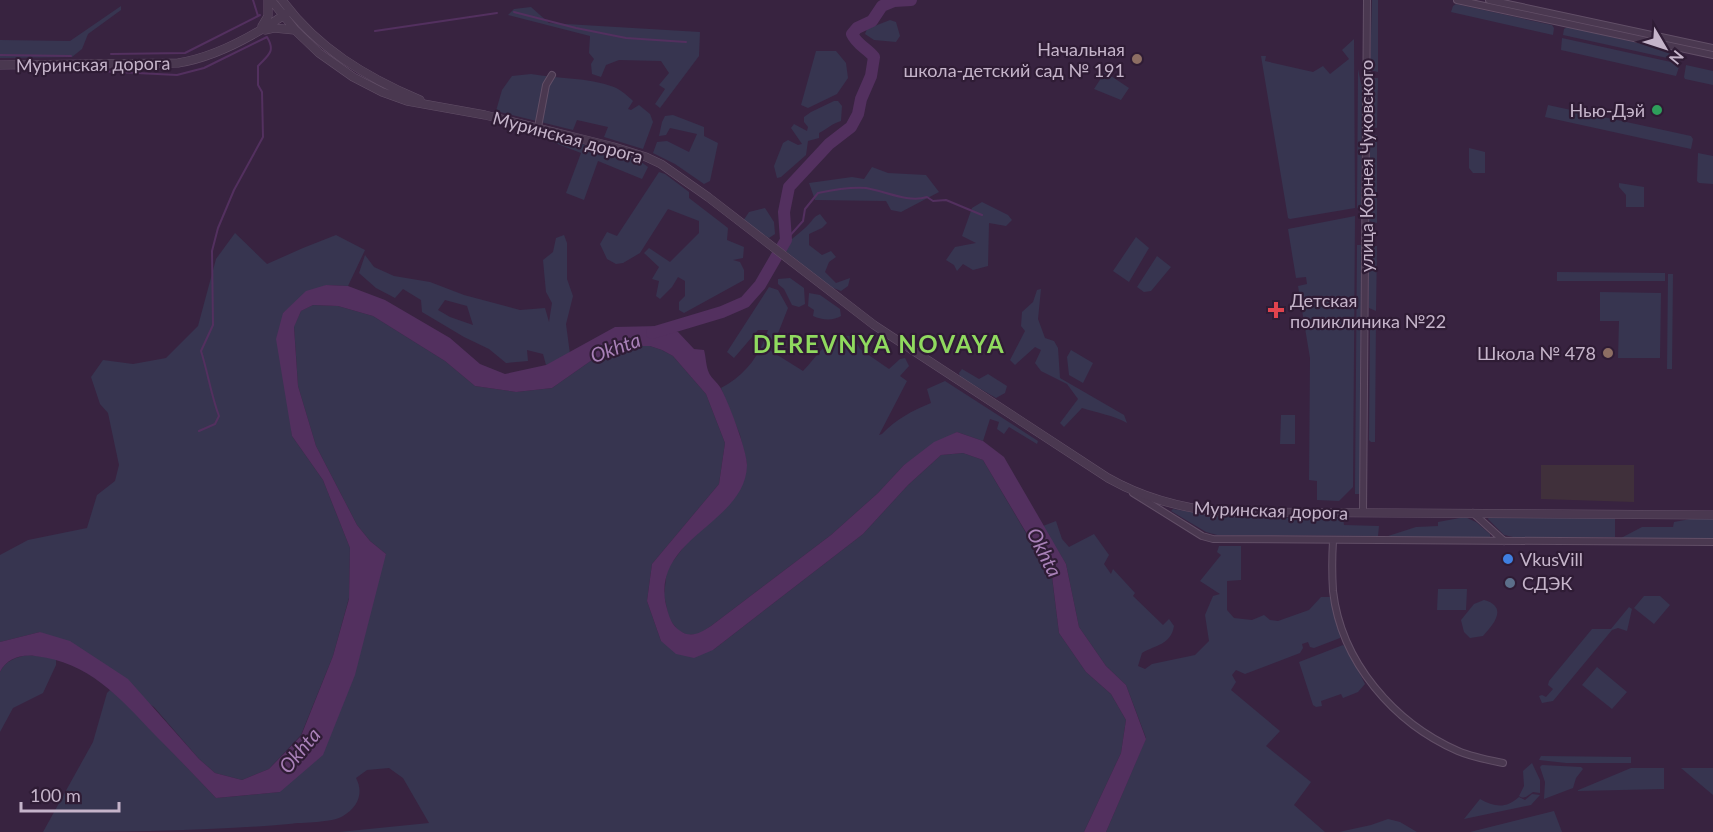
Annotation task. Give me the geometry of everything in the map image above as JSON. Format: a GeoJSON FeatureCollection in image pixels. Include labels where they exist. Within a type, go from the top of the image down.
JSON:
{"type":"FeatureCollection","features":[{"type":"Feature","properties":{"kind":"street"},"geometry":{"type":"LineString","coordinates":[[269,0],[282,16]]}},
{"type":"Feature","properties":{"kind":"street"},"geometry":{"type":"LineString","coordinates":[[257,31],[268,16],[269,0]]}},
{"type":"Feature","properties":{"kind":"street"},"geometry":{"type":"LineString","coordinates":[[282,0],[290,11]]}},
{"type":"Feature","properties":{"kind":"street","name":"улица Корнея Чуковского"},"geometry":{"type":"LineString","coordinates":[[1363,513],[1367,0]]}},
{"type":"Feature","properties":{"kind":"street"},"geometry":{"type":"LineString","coordinates":[[1457,0],[1713,55]]}},
{"type":"Feature","properties":{"kind":"street"},"geometry":{"type":"LineString","coordinates":[[1489,0],[1713,48]]}},
{"type":"Feature","properties":{"kind":"street","name":"Муринская дорога"},"geometry":{"type":"LineString","coordinates":[[0,65],[178,63],[198,60],[214,54],[290,11],[310,34],[341,58],[393,89],[428,103]]}},
{"type":"Feature","properties":{"kind":"street","name":"Муринская дорога"},"geometry":{"type":"LineString","coordinates":[[282,16],[319,53],[354,77],[395,97],[538,127],[628,150],[661,164],[708,197],[874,325],[1128,489],[1173,504],[1205,510],[1713,515]]}},
{"type":"Feature","properties":{"kind":"street"},"geometry":{"type":"LineString","coordinates":[[257,31],[274,28],[296,31]]}},
{"type":"Feature","properties":{"kind":"street"},"geometry":{"type":"LineString","coordinates":[[538,127],[546,85],[552,75]]}},
{"type":"Feature","properties":{"kind":"street"},"geometry":{"type":"LineString","coordinates":[[1128,489],[1208,538],[1333,541],[1713,542]]}},
{"type":"Feature","properties":{"kind":"street"},"geometry":{"type":"LineString","coordinates":[[1473,513],[1504,541]]}},
{"type":"Feature","properties":{"kind":"street"},"geometry":{"type":"LineString","coordinates":[[1333,541],[1334,592],[1339,617],[1346,640],[1371,685],[1397,711],[1426,733],[1459,751],[1503,763]]}},
{"type":"Feature","properties":{"kind":"shaded area"},"geometry":{"type":"Polygon","coordinates":[[[1372,0],[1378,0],[1378,72],[1370,70],[1372,0]]]}},
{"type":"Feature","properties":{"kind":"shaded area"},"geometry":{"type":"Polygon","coordinates":[[[1456,4],[1552,25],[1553,35],[1451,12],[1456,4]]]}},
{"type":"Feature","properties":{"kind":"shaded area"},"geometry":{"type":"Polygon","coordinates":[[[121,6],[121,10],[88,34],[82,49],[72,57],[0,58],[0,40],[70,41],[121,6]]]}},
{"type":"Feature","properties":{"kind":"shaded area"},"geometry":{"type":"Polygon","coordinates":[[[531,7],[549,23],[700,32],[699,56],[660,108],[655,104],[665,89],[659,85],[669,73],[661,61],[619,60],[606,65],[601,77],[592,74],[591,64],[594,59],[589,53],[590,36],[508,15],[514,9],[531,7]]]}},
{"type":"Feature","properties":{"kind":"shaded area"},"geometry":{"type":"Polygon","coordinates":[[[890,20],[896,22],[900,36],[896,42],[874,40],[865,34],[867,29],[890,20]]]}},
{"type":"Feature","properties":{"kind":"shaded area"},"geometry":{"type":"Polygon","coordinates":[[[1567,27],[1683,53],[1681,61],[1563,35],[1567,27]]]}},
{"type":"Feature","properties":{"kind":"shaded area"},"geometry":{"type":"Polygon","coordinates":[[[1562,38],[1680,64],[1676,76],[1561,50],[1562,38]]]}},
{"type":"Feature","properties":{"kind":"shaded area"},"geometry":{"type":"Polygon","coordinates":[[[1354,39],[1355,208],[1290,219],[1261,56],[1266,56],[1265,61],[1313,72],[1323,66],[1330,74],[1349,59],[1342,50],[1354,39]]]}},
{"type":"Feature","properties":{"kind":"shaded area"},"geometry":{"type":"Polygon","coordinates":[[[816,51],[836,51],[846,63],[848,78],[837,94],[808,108],[801,105],[816,51]]]}},
{"type":"Feature","properties":{"kind":"shaded area"},"geometry":{"type":"Polygon","coordinates":[[[1686,65],[1713,71],[1713,85],[1685,79],[1686,65]]]}},
{"type":"Feature","properties":{"kind":"shaded area"},"geometry":{"type":"Polygon","coordinates":[[[1358,69],[1362,88],[1361,207],[1359,209],[1357,208],[1358,69]]]}},
{"type":"Feature","properties":{"kind":"shaded area"},"geometry":{"type":"Polygon","coordinates":[[[1105,72],[1129,88],[1121,100],[1094,89],[1105,72]]]}},
{"type":"Feature","properties":{"kind":"shaded area"},"geometry":{"type":"Polygon","coordinates":[[[531,74],[593,81],[622,91],[633,101],[628,109],[631,110],[639,105],[650,114],[653,122],[643,149],[604,137],[608,127],[577,120],[573,130],[496,111],[502,90],[512,76],[531,74]]]}},
{"type":"Feature","properties":{"kind":"shaded area"},"geometry":{"type":"Polygon","coordinates":[[[1378,78],[1377,128],[1370,126],[1370,80],[1378,78]]]}},
{"type":"Feature","properties":{"kind":"shaded area"},"geometry":{"type":"Polygon","coordinates":[[[838,101],[842,106],[841,121],[819,133],[819,138],[808,141],[806,155],[777,178],[774,166],[783,143],[788,140],[798,145],[802,144],[791,128],[794,124],[807,131],[808,127],[804,122],[804,117],[838,101]]]}},
{"type":"Feature","properties":{"kind":"shaded area"},"geometry":{"type":"Polygon","coordinates":[[[1548,105],[1691,136],[1693,139],[1691,149],[1545,117],[1548,105]]]}},
{"type":"Feature","properties":{"kind":"shaded area"},"geometry":{"type":"Polygon","coordinates":[[[673,115],[704,127],[704,136],[718,143],[710,181],[704,184],[675,164],[653,153],[657,142],[667,141],[689,152],[697,134],[670,128],[666,135],[659,136],[665,116],[673,115]]]}},
{"type":"Feature","properties":{"kind":"shaded area"},"geometry":{"type":"Polygon","coordinates":[[[1377,135],[1377,223],[1369,221],[1370,137],[1377,135]]]}},
{"type":"Feature","properties":{"kind":"shaded area"},"geometry":{"type":"Polygon","coordinates":[[[553,136],[637,159],[648,167],[642,179],[598,161],[584,200],[566,193],[581,153],[550,141],[553,136]]]}},
{"type":"Feature","properties":{"kind":"shaded area"},"geometry":{"type":"Polygon","coordinates":[[[1469,148],[1485,152],[1485,173],[1473,173],[1469,168],[1469,148]]]}},
{"type":"Feature","properties":{"kind":"shaded area"},"geometry":{"type":"Polygon","coordinates":[[[1698,153],[1713,156],[1713,184],[1697,181],[1698,153]]]}},
{"type":"Feature","properties":{"kind":"shaded area"},"geometry":{"type":"Polygon","coordinates":[[[872,167],[888,173],[926,175],[939,192],[901,212],[891,210],[886,201],[815,200],[809,183],[852,177],[864,179],[872,167]]]}},
{"type":"Feature","properties":{"kind":"shaded area"},"geometry":{"type":"Polygon","coordinates":[[[659,172],[689,192],[689,198],[728,228],[727,240],[744,247],[743,258],[733,260],[740,262],[744,270],[744,280],[684,313],[679,310],[679,302],[685,296],[685,281],[678,277],[660,299],[656,296],[659,281],[652,279],[659,267],[644,253],[649,248],[670,262],[699,233],[699,221],[668,209],[640,253],[623,263],[616,264],[607,259],[600,244],[607,232],[617,236],[659,172]]]}},
{"type":"Feature","properties":{"kind":"shaded area"},"geometry":{"type":"Polygon","coordinates":[[[1619,183],[1644,187],[1644,207],[1626,207],[1626,195],[1619,187],[1619,183]]]}},
{"type":"Feature","properties":{"kind":"shaded area"},"geometry":{"type":"Polygon","coordinates":[[[982,202],[1008,215],[1012,220],[1006,226],[989,223],[988,266],[973,270],[963,264],[957,271],[954,265],[946,260],[955,247],[976,243],[962,236],[972,208],[982,202]]]}},
{"type":"Feature","properties":{"kind":"shaded area"},"geometry":{"type":"Polygon","coordinates":[[[765,208],[774,222],[775,234],[769,238],[743,221],[749,212],[765,208]]]}},
{"type":"Feature","properties":{"kind":"shaded area"},"geometry":{"type":"Polygon","coordinates":[[[820,214],[827,223],[809,234],[809,245],[822,255],[831,251],[836,257],[829,262],[825,272],[836,283],[850,278],[848,286],[841,291],[831,287],[783,249],[814,217],[820,214]]]}},
{"type":"Feature","properties":{"kind":"shaded area"},"geometry":{"type":"Polygon","coordinates":[[[1355,216],[1353,487],[1339,501],[1317,500],[1317,481],[1309,480],[1310,358],[1298,286],[1307,284],[1306,277],[1296,278],[1288,229],[1355,216]]]}},
{"type":"Feature","properties":{"kind":"shaded area"},"geometry":{"type":"Polygon","coordinates":[[[235,233],[267,264],[336,235],[365,250],[348,286],[326,285],[283,313],[292,436],[323,480],[350,548],[349,598],[333,656],[301,735],[269,769],[242,780],[215,773],[199,759],[154,707],[40,632],[0,642],[0,555],[28,540],[87,528],[97,495],[115,481],[119,465],[108,413],[100,404],[91,377],[103,360],[133,364],[166,358],[198,326],[216,259],[235,233]]]}},
{"type":"Feature","properties":{"kind":"shaded area"},"geometry":{"type":"Polygon","coordinates":[[[564,235],[567,243],[567,279],[573,296],[566,324],[570,354],[546,365],[543,354],[527,350],[528,361],[506,363],[489,349],[422,312],[421,300],[403,289],[395,298],[376,288],[359,273],[365,255],[374,267],[394,276],[430,282],[464,295],[520,310],[545,308],[549,322],[552,303],[546,292],[543,260],[553,252],[556,238],[564,235]],[[445,300],[438,310],[473,325],[467,306],[445,300]]]}},
{"type":"Feature","properties":{"kind":"shaded area"},"geometry":{"type":"Polygon","coordinates":[[[1136,237],[1149,248],[1129,282],[1113,271],[1136,237]]]}},
{"type":"Feature","properties":{"kind":"shaded area"},"geometry":{"type":"Polygon","coordinates":[[[1357,245],[1361,245],[1360,494],[1355,494],[1357,245]]]}},
{"type":"Feature","properties":{"kind":"shaded area"},"geometry":{"type":"Polygon","coordinates":[[[1369,246],[1377,246],[1376,311],[1369,308],[1369,246]]]}},
{"type":"Feature","properties":{"kind":"shaded area"},"geometry":{"type":"Polygon","coordinates":[[[1157,256],[1171,267],[1151,291],[1144,292],[1137,287],[1157,256]]]}},
{"type":"Feature","properties":{"kind":"shaded area"},"geometry":{"type":"Polygon","coordinates":[[[1557,272],[1665,273],[1665,281],[1557,281],[1557,272]]]}},
{"type":"Feature","properties":{"kind":"shaded area"},"geometry":{"type":"Polygon","coordinates":[[[1668,274],[1673,274],[1672,369],[1667,369],[1668,274]]]}},
{"type":"Feature","properties":{"kind":"shaded area"},"geometry":{"type":"Polygon","coordinates":[[[790,278],[804,288],[805,304],[799,307],[792,305],[784,289],[778,284],[778,279],[790,278]]]}},
{"type":"Feature","properties":{"kind":"shaded area"},"geometry":{"type":"Polygon","coordinates":[[[769,287],[778,290],[788,308],[771,351],[803,371],[831,342],[845,336],[853,336],[860,349],[889,369],[900,359],[905,358],[909,366],[900,376],[907,381],[879,435],[905,416],[931,403],[927,389],[945,381],[1038,441],[1037,444],[1009,427],[1004,434],[997,429],[999,422],[990,419],[983,441],[957,432],[904,465],[878,493],[831,535],[711,626],[699,634],[687,635],[678,630],[669,619],[664,595],[667,569],[686,544],[724,510],[747,464],[740,435],[721,388],[744,371],[761,348],[768,330],[758,330],[734,358],[727,352],[769,287]]]}},
{"type":"Feature","properties":{"kind":"shaded area"},"geometry":{"type":"Polygon","coordinates":[[[1041,289],[1038,319],[1045,338],[1054,341],[1058,348],[1060,378],[1124,415],[1127,423],[1082,408],[1064,427],[1060,423],[1078,399],[1067,384],[1041,371],[1035,363],[1041,350],[1035,347],[1015,365],[1010,360],[1025,331],[1021,326],[1022,312],[1033,302],[1037,290],[1041,289]]]}},
{"type":"Feature","properties":{"kind":"shaded area"},"geometry":{"type":"Polygon","coordinates":[[[1600,292],[1661,293],[1660,358],[1618,358],[1619,321],[1600,321],[1600,292]]]}},
{"type":"Feature","properties":{"kind":"shaded area"},"geometry":{"type":"Polygon","coordinates":[[[809,293],[820,295],[840,309],[841,316],[827,319],[813,316],[814,310],[808,306],[809,293]]]}},
{"type":"Feature","properties":{"kind":"shaded area"},"geometry":{"type":"Polygon","coordinates":[[[313,305],[338,306],[373,316],[445,361],[475,386],[516,392],[552,388],[592,360],[623,346],[650,346],[673,356],[706,394],[725,443],[719,484],[652,564],[647,601],[661,641],[713,650],[863,534],[908,485],[941,455],[963,453],[983,460],[1052,577],[1059,633],[1086,672],[1111,694],[1126,720],[1121,753],[1084,832],[339,832],[429,823],[403,778],[389,768],[367,770],[356,778],[359,794],[356,804],[343,816],[332,820],[197,830],[43,832],[93,742],[107,693],[110,690],[126,703],[216,798],[280,792],[386,554],[370,541],[357,525],[316,446],[298,386],[294,326],[301,311],[313,305]]]}},
{"type":"Feature","properties":{"kind":"shaded area"},"geometry":{"type":"Polygon","coordinates":[[[1376,318],[1375,442],[1369,440],[1370,320],[1376,318]]]}},
{"type":"Feature","properties":{"kind":"shaded area"},"geometry":{"type":"Polygon","coordinates":[[[1071,350],[1093,363],[1083,383],[1069,375],[1067,357],[1071,350]]]}},
{"type":"Feature","properties":{"kind":"shaded area"},"geometry":{"type":"Polygon","coordinates":[[[962,369],[979,379],[988,374],[1007,386],[1005,393],[996,398],[960,377],[959,373],[962,369]]]}},
{"type":"Feature","properties":{"kind":"shaded area"},"geometry":{"type":"Polygon","coordinates":[[[1281,415],[1295,415],[1295,444],[1280,444],[1281,415]]]}},
{"type":"Feature","properties":{"kind":"shaded area"},"geometry":{"type":"Polygon","coordinates":[[[1541,465],[1634,465],[1634,502],[1541,499],[1541,465]]]}},
{"type":"Feature","properties":{"kind":"shaded area"},"geometry":{"type":"Polygon","coordinates":[[[1173,509],[1221,517],[1343,518],[1344,525],[1379,526],[1378,536],[1217,535],[1206,532],[1171,511],[1173,509]]]}},
{"type":"Feature","properties":{"kind":"shaded area"},"geometry":{"type":"Polygon","coordinates":[[[1465,517],[1476,522],[1490,534],[1490,537],[1385,537],[1416,527],[1438,526],[1438,522],[1465,517]]]}},
{"type":"Feature","properties":{"kind":"shaded area"},"geometry":{"type":"Polygon","coordinates":[[[1489,517],[1615,518],[1615,537],[1513,537],[1504,535],[1488,519],[1489,517]]]}},
{"type":"Feature","properties":{"kind":"shaded area"},"geometry":{"type":"Polygon","coordinates":[[[1713,519],[1713,538],[1621,538],[1642,527],[1673,527],[1674,522],[1713,519]]]}},
{"type":"Feature","properties":{"kind":"shaded area"},"geometry":{"type":"Polygon","coordinates":[[[1056,521],[1062,539],[1069,547],[1094,534],[1109,555],[1104,564],[1111,574],[1113,569],[1135,593],[1133,596],[1163,625],[1169,619],[1174,626],[1166,641],[1142,653],[1138,666],[1145,669],[1152,664],[1195,655],[1209,641],[1205,615],[1213,596],[1220,594],[1200,581],[1221,555],[1217,552],[1219,546],[1241,546],[1241,580],[1227,581],[1227,610],[1234,618],[1252,620],[1264,615],[1270,620],[1278,621],[1309,610],[1321,597],[1331,597],[1341,634],[1340,638],[1314,648],[1310,647],[1308,642],[1302,644],[1303,648],[1300,653],[1245,674],[1236,670],[1232,675],[1236,682],[1231,690],[1280,731],[1266,746],[1311,782],[1294,805],[1325,832],[1106,832],[1146,738],[1126,685],[1106,666],[1079,627],[1066,564],[1043,526],[1056,521]]]}},
{"type":"Feature","properties":{"kind":"shaded area"},"geometry":{"type":"Polygon","coordinates":[[[1438,589],[1467,589],[1466,610],[1437,610],[1438,589]]]}},
{"type":"Feature","properties":{"kind":"shaded area"},"geometry":{"type":"Polygon","coordinates":[[[1644,596],[1660,596],[1670,605],[1654,624],[1634,608],[1644,596]]]}},
{"type":"Feature","properties":{"kind":"shaded area"},"geometry":{"type":"Polygon","coordinates":[[[1484,600],[1496,607],[1497,616],[1483,636],[1470,638],[1464,632],[1461,620],[1474,604],[1484,600]]]}},
{"type":"Feature","properties":{"kind":"shaded area"},"geometry":{"type":"Polygon","coordinates":[[[1629,607],[1632,609],[1627,631],[1618,628],[1612,630],[1553,701],[1542,703],[1539,696],[1546,697],[1553,689],[1548,685],[1549,681],[1592,629],[1611,629],[1629,607]]]}},
{"type":"Feature","properties":{"kind":"shaded area"},"geometry":{"type":"Polygon","coordinates":[[[1343,645],[1365,684],[1358,692],[1343,698],[1341,694],[1321,701],[1322,706],[1316,707],[1313,705],[1299,662],[1343,645]]]}},
{"type":"Feature","properties":{"kind":"shaded area"},"geometry":{"type":"Polygon","coordinates":[[[28,655],[56,658],[56,665],[43,693],[13,708],[0,732],[0,672],[11,660],[28,655]]]}},
{"type":"Feature","properties":{"kind":"shaded area"},"geometry":{"type":"Polygon","coordinates":[[[1597,667],[1627,692],[1612,709],[1582,685],[1597,667]]]}},
{"type":"Feature","properties":{"kind":"shaded area"},"geometry":{"type":"Polygon","coordinates":[[[1541,756],[1631,757],[1631,763],[1566,763],[1539,760],[1541,756]]]}},
{"type":"Feature","properties":{"kind":"shaded area"},"geometry":{"type":"Polygon","coordinates":[[[1532,763],[1540,780],[1540,793],[1533,792],[1526,797],[1521,797],[1519,796],[1524,786],[1523,771],[1532,763]]]}},
{"type":"Feature","properties":{"kind":"shaded area"},"geometry":{"type":"Polygon","coordinates":[[[1542,765],[1583,769],[1576,778],[1573,788],[1544,799],[1545,782],[1540,767],[1542,765]]]}},
{"type":"Feature","properties":{"kind":"shaded area"},"geometry":{"type":"Polygon","coordinates":[[[1631,768],[1664,768],[1664,789],[1576,791],[1631,768]]]}},
{"type":"Feature","properties":{"kind":"shaded area"},"geometry":{"type":"Polygon","coordinates":[[[1681,768],[1713,768],[1713,795],[1681,768]]]}},
{"type":"Feature","properties":{"kind":"shaded area"},"geometry":{"type":"Polygon","coordinates":[[[1532,794],[1540,795],[1531,805],[1464,819],[1480,799],[1500,806],[1509,804],[1519,797],[1525,800],[1532,794]]]}},
{"type":"Feature","properties":{"kind":"shaded area"},"geometry":{"type":"Polygon","coordinates":[[[1554,811],[1562,832],[1470,832],[1554,811]]]}},
{"type":"Feature","properties":{"kind":"shaded area"},"geometry":{"type":"Polygon","coordinates":[[[1388,819],[1400,822],[1417,832],[1339,832],[1371,825],[1388,819]]]}},
{"type":"Feature","properties":{"kind":"water","name":"Okhta"},"geometry":{"type":"Polygon","coordinates":[[[326,285],[348,286],[385,300],[450,338],[480,364],[505,374],[546,365],[615,327],[659,326],[678,332],[694,349],[704,350],[709,373],[720,387],[732,414],[747,465],[743,485],[732,502],[685,546],[672,563],[665,582],[669,617],[678,630],[686,634],[697,634],[711,626],[831,535],[878,493],[904,465],[934,442],[957,432],[983,441],[1004,457],[1066,564],[1079,627],[1106,666],[1126,685],[1146,739],[1106,832],[1084,832],[1121,753],[1126,720],[1111,694],[1086,672],[1059,633],[1052,576],[983,460],[963,453],[941,455],[908,485],[863,534],[713,650],[694,658],[676,654],[661,641],[647,601],[652,564],[719,484],[725,443],[706,394],[673,356],[650,346],[623,346],[592,360],[552,388],[516,392],[475,386],[445,361],[373,316],[338,306],[313,305],[301,311],[294,327],[298,386],[316,446],[357,525],[370,541],[386,554],[355,675],[323,755],[280,792],[216,798],[129,707],[102,684],[71,666],[54,660],[24,656],[14,658],[0,672],[0,642],[40,632],[70,641],[128,679],[199,759],[215,773],[242,780],[269,769],[301,736],[333,656],[349,599],[350,548],[323,480],[292,436],[276,339],[283,313],[306,291],[326,285]]]}},
{"type":"Feature","properties":{"kind":"waterway"},"geometry":{"type":"LineString","coordinates":[[253,0],[258,16]]}},
{"type":"Feature","properties":{"kind":"waterway"},"geometry":{"type":"LineString","coordinates":[[652,333],[722,312],[745,302],[760,285],[786,240],[784,212],[789,187],[829,144],[851,127],[858,114],[861,99],[871,76],[874,57],[852,34],[857,28],[872,21],[882,6],[894,1],[911,0]]}},
{"type":"Feature","properties":{"kind":"waterway"},"geometry":{"type":"LineString","coordinates":[[514,12],[626,38],[686,42]]}},
{"type":"Feature","properties":{"kind":"waterway"},"geometry":{"type":"LineString","coordinates":[[375,31],[497,13]]}},
{"type":"Feature","properties":{"kind":"waterway"},"geometry":{"type":"LineString","coordinates":[[111,54],[185,53],[260,15]]}},
{"type":"Feature","properties":{"kind":"waterway"},"geometry":{"type":"LineString","coordinates":[[97,71],[177,75],[204,68],[267,37],[270,42],[270,53],[258,66],[258,85],[262,92],[263,137],[234,190],[218,228],[212,251],[213,325],[201,351],[219,416],[215,424],[199,431]]}},
{"type":"Feature","properties":{"kind":"waterway"},"geometry":{"type":"LineString","coordinates":[[0,55],[71,56]]}},
{"type":"Feature","properties":{"kind":"waterway"},"geometry":{"type":"LineString","coordinates":[[786,240],[803,221],[805,209],[818,193],[842,189],[866,188],[904,198],[927,197],[933,201],[946,200],[982,215]]}},
{"type":"Feature","properties":{"kind":"place","name":"Начальная школа-детский сад № 191"},"geometry":{"type":"Point","coordinates":[1137,59]}},
{"type":"Feature","properties":{"kind":"place","name":"Нью-Дэй"},"geometry":{"type":"Point","coordinates":[1657,110]}},
{"type":"Feature","properties":{"kind":"place","name":"Детская поликлиника №22"},"geometry":{"type":"Point","coordinates":[1276,310]}},
{"type":"Feature","properties":{"kind":"place","name":"Школа № 478"},"geometry":{"type":"Point","coordinates":[1608,353]}},
{"type":"Feature","properties":{"kind":"place","name":"VkusVill"},"geometry":{"type":"Point","coordinates":[1508,559]}},
{"type":"Feature","properties":{"kind":"place","name":"СДЭК"},"geometry":{"type":"Point","coordinates":[1510,583]}},
{"type":"Feature","properties":{"kind":"district","name":"DEREVNYA NOVAYA"},"geometry":{"type":"Point","coordinates":[879,343]}}]}
